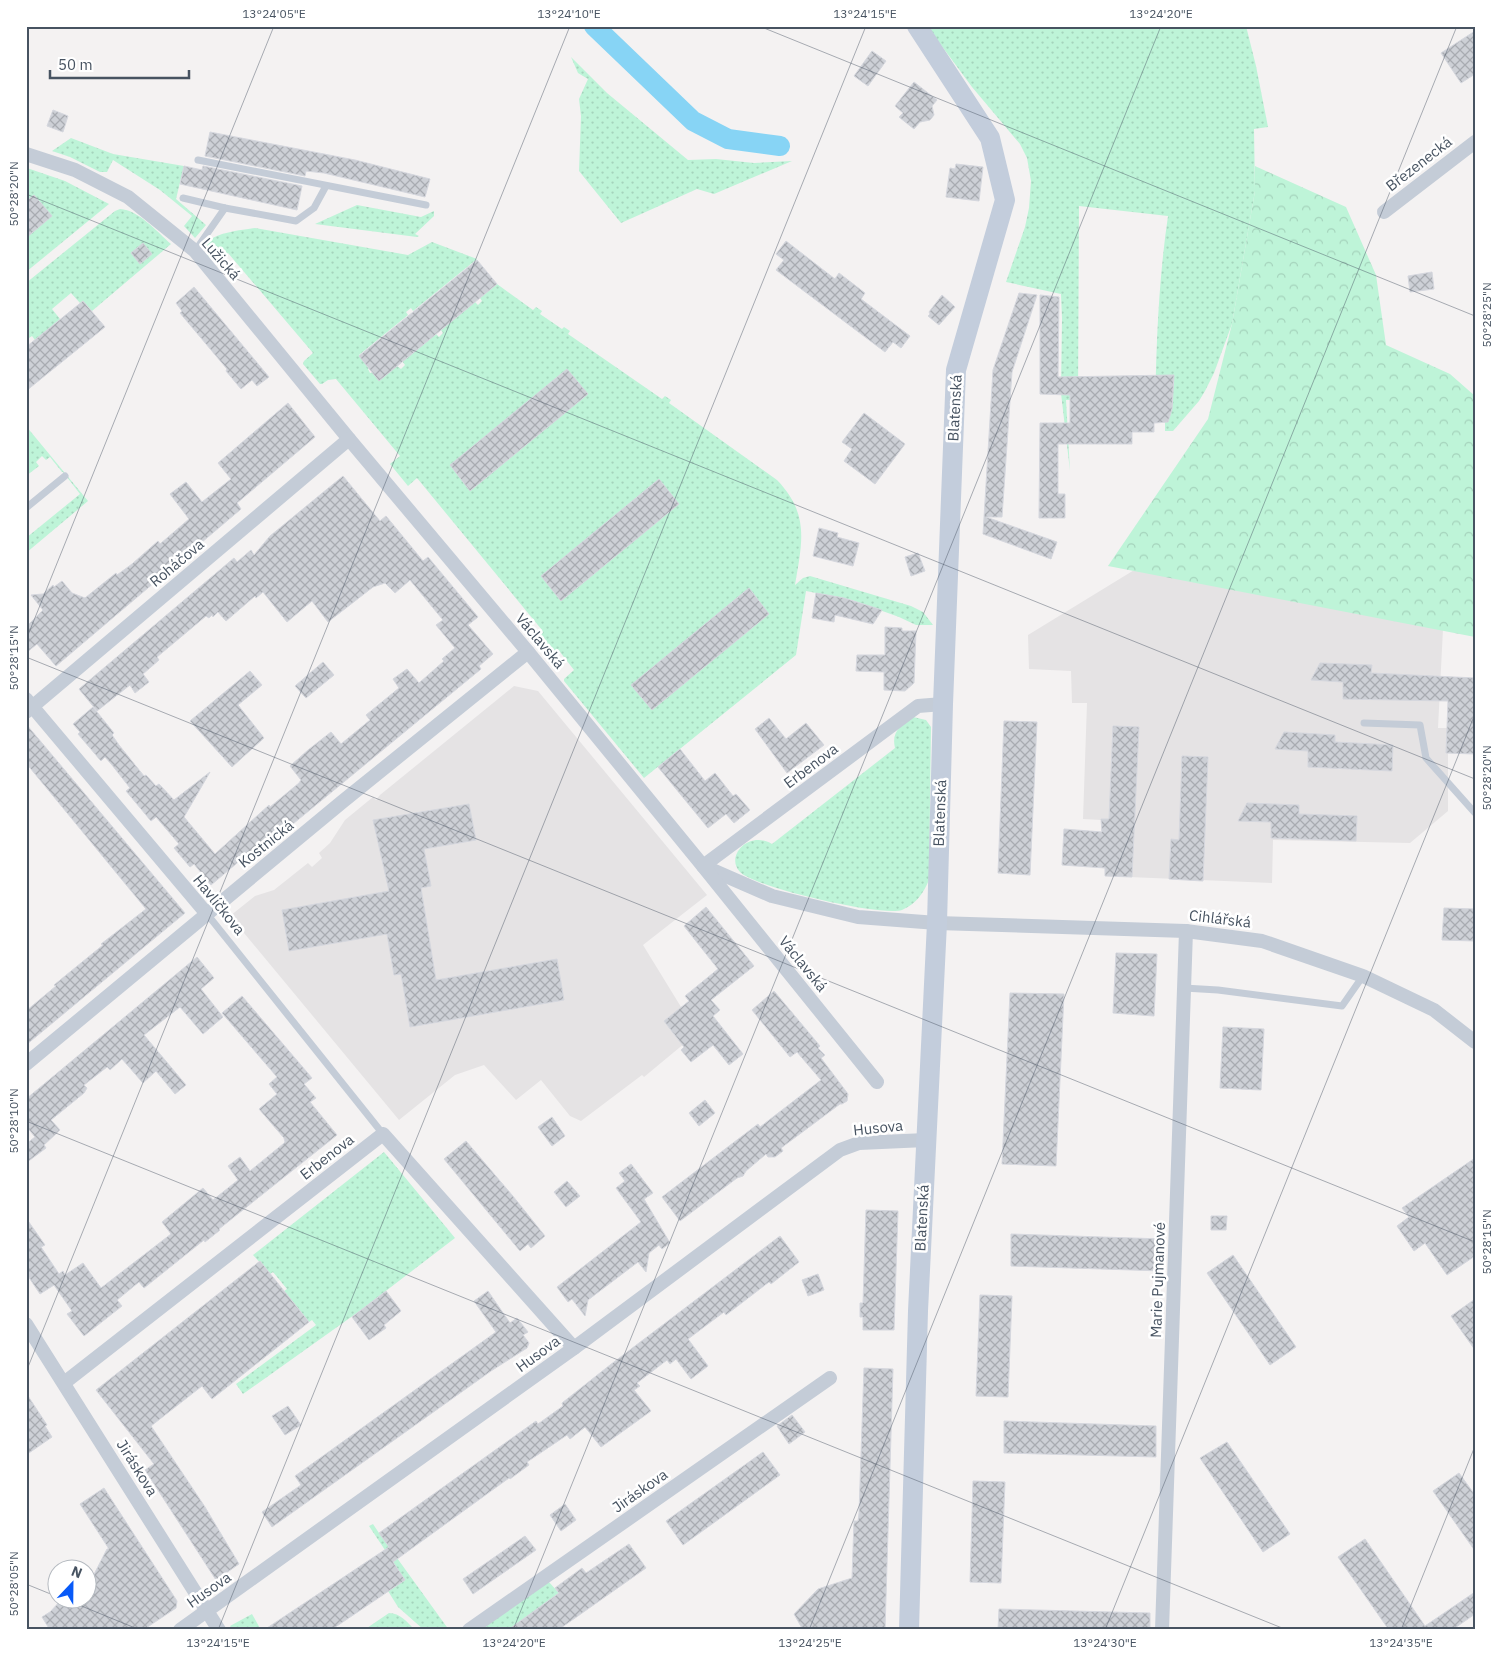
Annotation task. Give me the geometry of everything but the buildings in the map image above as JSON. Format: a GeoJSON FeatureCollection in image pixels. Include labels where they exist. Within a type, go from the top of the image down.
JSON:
{"type":"FeatureCollection","features":[{"type":"Feature","properties":{"kind":"street","name":"Blatenská"},"geometry":{"type":"LineString","coordinates":[[909,1630],[918,1311],[937,922],[943,704],[956,370],[1005,200],[990,138],[917,26]]}},
{"type":"Feature","properties":{"kind":"street","name":"Březenecká"},"geometry":{"type":"LineString","coordinates":[[1384,212],[1475,142]]}},
{"type":"Feature","properties":{"kind":"street","name":"Lužická"},"geometry":{"type":"LineString","coordinates":[[26,154],[75,170],[128,197],[195,251],[349,439]]}},
{"type":"Feature","properties":{"kind":"street","name":"Václavská"},"geometry":{"type":"LineString","coordinates":[[349,439],[528,652],[878,1082]]}},
{"type":"Feature","properties":{"kind":"street","name":"Roháčova"},"geometry":{"type":"LineString","coordinates":[[28,706],[349,439]]}},
{"type":"Feature","properties":{"kind":"street","name":"Kostnická"},"geometry":{"type":"LineString","coordinates":[[26,1064],[528,652]]}},
{"type":"Feature","properties":{"kind":"street","name":"Erbenova"},"geometry":{"type":"LineString","coordinates":[[703,866],[918,706],[943,704]]}},
{"type":"Feature","properties":{"kind":"street","name":"Havlíčkova"},"geometry":{"type":"LineString","coordinates":[[28,706],[207,914]]}},
{"type":"Feature","properties":{"kind":"street","name":"Václavská"},"geometry":{"type":"LineString","coordinates":[[703,866],[772,896],[858,917],[937,922]]}},
{"type":"Feature","properties":{"kind":"street","name":"Cihlářská"},"geometry":{"type":"LineString","coordinates":[[937,922],[1186,931],[1262,941],[1362,976],[1434,1010],[1475,1042]]}},
{"type":"Feature","properties":{"kind":"street","name":"Marie Pujmanové"},"geometry":{"type":"LineString","coordinates":[[1162,1630],[1186,931]]}},
{"type":"Feature","properties":{"kind":"street","name":"Erbenova"},"geometry":{"type":"LineString","coordinates":[[64,1383],[383,1134]]}},
{"type":"Feature","properties":{"kind":"street"},"geometry":{"type":"LineString","coordinates":[[383,1134],[574,1348]]}},
{"type":"Feature","properties":{"kind":"street","name":"Husova"},"geometry":{"type":"LineString","coordinates":[[180,1630],[574,1348],[840,1150],[859,1143],[926,1140]]}},
{"type":"Feature","properties":{"kind":"street","name":"Jiráskova"},"geometry":{"type":"LineString","coordinates":[[26,1324],[219,1630]]}},
{"type":"Feature","properties":{"kind":"street","name":"Jiráskova"},"geometry":{"type":"LineString","coordinates":[[469,1630],[830,1378]]}},
{"type":"Feature","properties":{"kind":"lane"},"geometry":{"type":"LineString","coordinates":[[198,160],[426,205]]}},
{"type":"Feature","properties":{"kind":"lane"},"geometry":{"type":"LineString","coordinates":[[183,198],[296,222],[314,208],[326,186]]}},
{"type":"Feature","properties":{"kind":"lane"},"geometry":{"type":"LineString","coordinates":[[195,251],[225,208]]}},
{"type":"Feature","properties":{"kind":"lane"},"geometry":{"type":"LineString","coordinates":[[26,508],[65,476]]}},
{"type":"Feature","properties":{"kind":"lane"},"geometry":{"type":"LineString","coordinates":[[1364,723],[1420,725],[1426,758],[1475,812]]}},
{"type":"Feature","properties":{"kind":"lane","name":"Havlíčkova"},"geometry":{"type":"LineString","coordinates":[[207,914],[383,1134]]}},
{"type":"Feature","properties":{"kind":"lane"},"geometry":{"type":"LineString","coordinates":[[1184,988],[1218,990],[1342,1006],[1362,976]]}},
{"type":"Feature","properties":{"kind":"shaded area"},"geometry":{"type":"Polygon","coordinates":[[[1278,482],[1444,609],[1438,728],[1447,728],[1448,811],[1410,843],[1273,840],[1272,883],[1105,876],[1105,863],[1101,863],[1101,820],[1083,819],[1087,703],[1072,703],[1071,671],[1029,669],[1028,635],[1278,482]]]}},
{"type":"Feature","properties":{"kind":"shaded area"},"geometry":{"type":"Polygon","coordinates":[[[514,686],[538,691],[707,895],[643,945],[697,1033],[644,1077],[642,1075],[581,1121],[570,1116],[541,1080],[516,1100],[484,1065],[455,1075],[399,1120],[230,916],[255,896],[274,890],[308,863],[312,867],[322,858],[319,853],[330,843],[345,820],[373,797],[376,800],[514,686]]]}},
{"type":"Feature","properties":{"kind":"green space"},"geometry":{"type":"Polygon","coordinates":[[[927,26],[1246,26],[1268,127],[1254,129],[1255,191],[1232,324],[1214,373],[1205,391],[1199,401],[1173,431],[1165,431],[1165,420],[1155,420],[1158,318],[1168,216],[1079,206],[1078,400],[1066,400],[1070,471],[1061,393],[1061,294],[1006,282],[1025,227],[1029,208],[1031,181],[1027,158],[1020,144],[972,87],[927,26]]]}},
{"type":"Feature","properties":{"kind":"green space"},"geometry":{"type":"Polygon","coordinates":[[[571,57],[607,93],[688,160],[716,159],[754,163],[792,161],[714,194],[697,189],[621,223],[579,171],[581,116],[579,99],[588,79],[578,73],[571,57]]]}},
{"type":"Feature","properties":{"kind":"green space"},"geometry":{"type":"Polygon","coordinates":[[[71,138],[113,154],[184,166],[176,199],[206,225],[195,238],[184,226],[192,216],[160,190],[113,160],[107,172],[100,172],[70,157],[52,151],[71,138]]]}},
{"type":"Feature","properties":{"kind":"green space"},"geometry":{"type":"Polygon","coordinates":[[[1255,166],[1346,207],[1376,275],[1386,345],[1450,374],[1475,396],[1475,637],[1108,566],[1208,419],[1232,324],[1255,191],[1255,166]]]}},
{"type":"Feature","properties":{"kind":"green space"},"geometry":{"type":"Polygon","coordinates":[[[27,168],[65,181],[109,204],[26,272],[27,168]]]}},
{"type":"Feature","properties":{"kind":"green space"},"geometry":{"type":"Polygon","coordinates":[[[357,205],[421,217],[434,211],[434,216],[415,234],[419,236],[417,237],[315,224],[357,205]]]}},
{"type":"Feature","properties":{"kind":"green space"},"geometry":{"type":"Polygon","coordinates":[[[120,209],[127,210],[141,217],[171,244],[92,311],[83,301],[80,303],[71,293],[52,309],[60,319],[35,340],[32,336],[26,340],[26,283],[115,211],[120,209]]]}},
{"type":"Feature","properties":{"kind":"green space"},"geometry":{"type":"Polygon","coordinates":[[[255,228],[408,255],[432,242],[477,259],[413,311],[411,308],[406,312],[408,315],[359,355],[369,368],[370,373],[397,366],[401,369],[405,365],[402,361],[436,334],[439,337],[443,333],[441,330],[475,302],[478,305],[482,301],[480,298],[497,284],[533,310],[536,307],[542,311],[540,314],[562,329],[564,327],[570,331],[568,334],[662,399],[665,396],[671,400],[669,403],[777,480],[788,493],[799,517],[801,542],[795,585],[803,578],[810,576],[911,606],[923,612],[933,625],[916,625],[852,600],[806,591],[796,655],[644,778],[564,681],[574,670],[560,652],[550,659],[533,638],[542,630],[417,478],[408,486],[390,464],[400,456],[336,379],[320,384],[303,364],[313,353],[228,253],[218,260],[210,258],[207,254],[206,246],[209,241],[216,237],[233,231],[255,228]]]}},
{"type":"Feature","properties":{"kind":"green space"},"geometry":{"type":"Polygon","coordinates":[[[26,426],[88,501],[26,553],[26,538],[80,494],[50,457],[46,460],[42,456],[36,462],[39,466],[26,476],[26,426]]]}},
{"type":"Feature","properties":{"kind":"green space"},"geometry":{"type":"Polygon","coordinates":[[[913,717],[926,720],[931,727],[929,880],[922,894],[915,902],[902,910],[890,911],[845,905],[768,885],[740,872],[736,866],[735,859],[741,847],[755,840],[772,844],[895,748],[894,737],[896,733],[901,726],[913,717]]]}},
{"type":"Feature","properties":{"kind":"green space"},"geometry":{"type":"Polygon","coordinates":[[[384,1152],[455,1238],[361,1310],[243,1394],[236,1384],[316,1325],[312,1320],[309,1322],[284,1291],[287,1289],[273,1272],[270,1274],[253,1255],[384,1152]]]}},
{"type":"Feature","properties":{"kind":"green space"},"geometry":{"type":"Polygon","coordinates":[[[373,1524],[449,1630],[424,1630],[398,1607],[388,1591],[405,1580],[369,1526],[373,1524]]]}},
{"type":"Feature","properties":{"kind":"green space"},"geometry":{"type":"Polygon","coordinates":[[[548,1581],[559,1593],[508,1630],[462,1630],[477,1619],[548,1581]]]}},
{"type":"Feature","properties":{"kind":"green space"},"geometry":{"type":"Polygon","coordinates":[[[389,1613],[400,1616],[415,1630],[364,1630],[389,1613]]]}},
{"type":"Feature","properties":{"kind":"green space"},"geometry":{"type":"Polygon","coordinates":[[[252,1614],[261,1630],[233,1630],[230,1626],[252,1614]]]}},
{"type":"Feature","properties":{"kind":"waterway"},"geometry":{"type":"LineString","coordinates":[[594,26],[693,121],[728,139],[780,146]]}}]}
